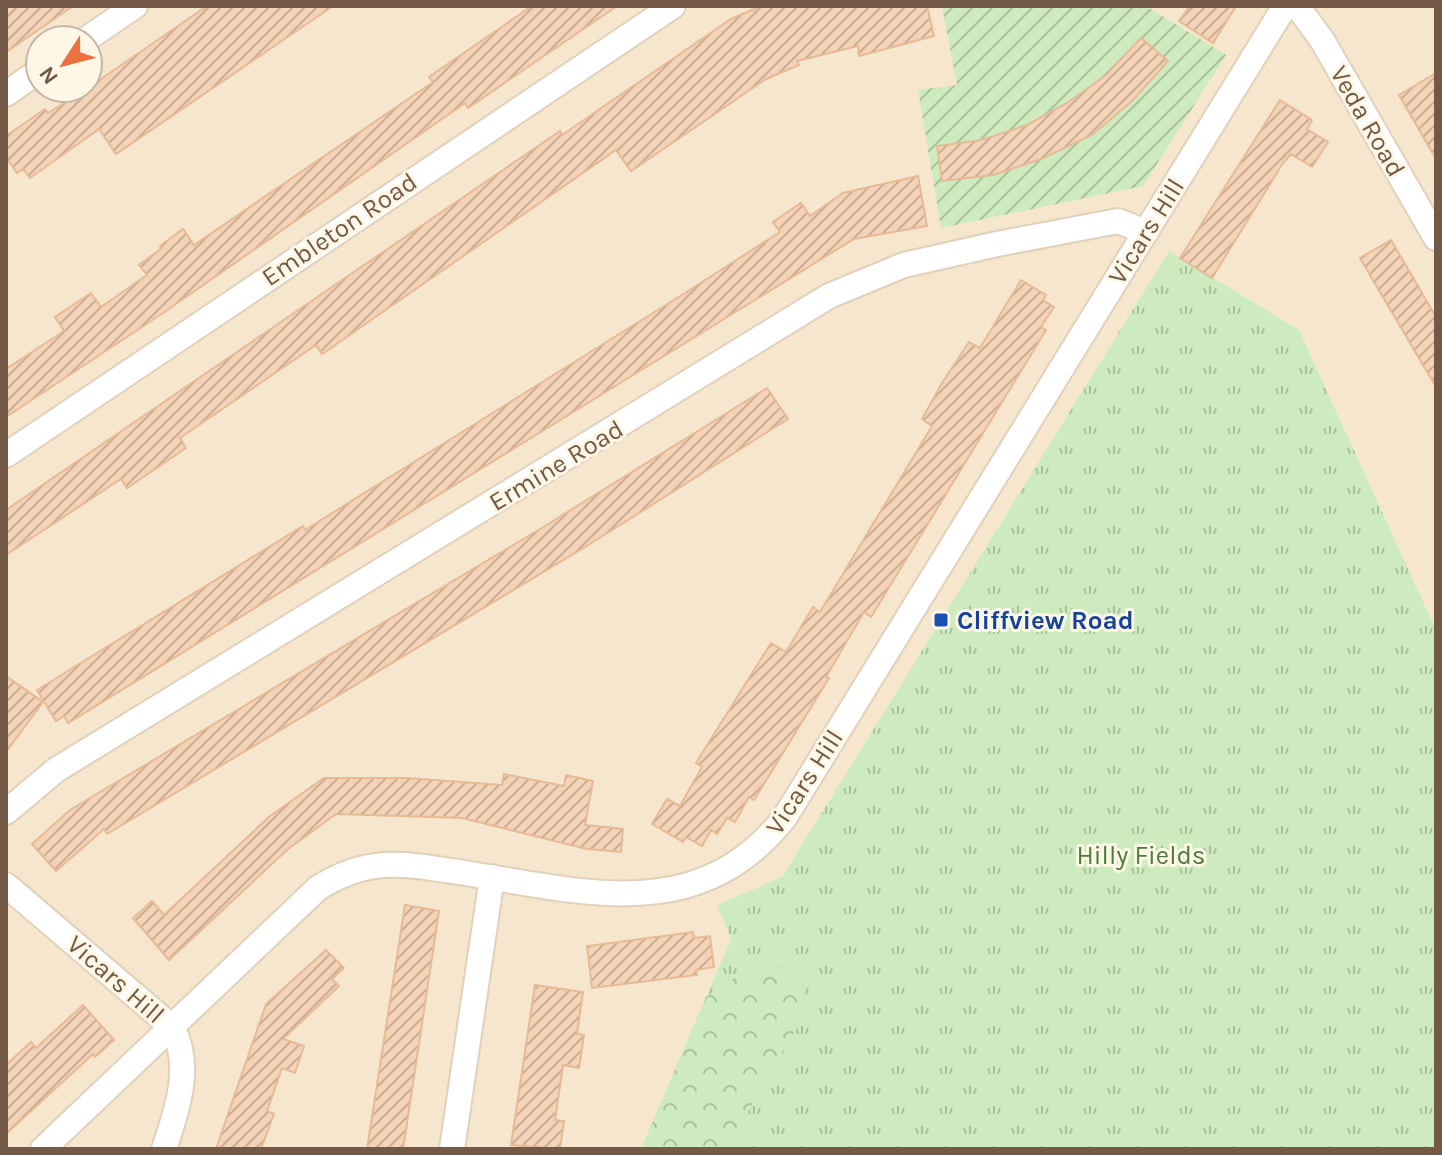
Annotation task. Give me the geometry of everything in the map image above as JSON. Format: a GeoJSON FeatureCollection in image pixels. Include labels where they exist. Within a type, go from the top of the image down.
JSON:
{"type":"FeatureCollection","features":[{"type":"Feature","properties":{"kind":"street"},"geometry":{"type":"LineString","coordinates":[[104,27],[135,6]]}},
{"type":"Feature","properties":{"kind":"street","name":"Embleton Road"},"geometry":{"type":"LineString","coordinates":[[6,455],[673,6]]}},
{"type":"Feature","properties":{"kind":"street","name":"Vicars Hill"},"geometry":{"type":"LineString","coordinates":[[6,885],[172,1027],[318,888],[344,872],[374,864],[408,864],[605,895],[649,895],[691,885],[728,869],[768,840],[800,793],[1285,6]]}},
{"type":"Feature","properties":{"kind":"street","name":"Veda Road"},"geometry":{"type":"LineString","coordinates":[[1297,6],[1322,40],[1436,238]]}},
{"type":"Feature","properties":{"kind":"street"},"geometry":{"type":"LineString","coordinates":[[6,94],[24,81]]}},
{"type":"Feature","properties":{"kind":"street","name":"Ermine Road"},"geometry":{"type":"LineString","coordinates":[[6,812],[56,770],[829,296],[904,265],[997,244],[1118,221],[1146,232]]}},
{"type":"Feature","properties":{"kind":"street"},"geometry":{"type":"LineString","coordinates":[[452,1149],[492,877]]}},
{"type":"Feature","properties":{"kind":"street"},"geometry":{"type":"LineString","coordinates":[[43,1149],[172,1027],[182,1045],[180,1102],[164,1149]]}},
{"type":"Feature","properties":{"kind":"shaded area"},"geometry":{"type":"Polygon","coordinates":[[[6,6],[1436,6],[1436,630],[1299,330],[1169,251],[782,877],[717,905],[731,939],[641,1149],[6,1149],[6,6]]]}},
{"type":"Feature","properties":{"kind":"green space"},"geometry":{"type":"Polygon","coordinates":[[[942,6],[1146,6],[1226,55],[1143,186],[941,228],[918,90],[957,85],[942,6]]]}},
{"type":"Feature","properties":{"kind":"green space","name":"Hilly Fields"},"geometry":{"type":"Polygon","coordinates":[[[1169,251],[1299,330],[1436,630],[1436,1149],[641,1149],[731,939],[717,905],[782,877],[1169,251]]]}},
{"type":"Feature","properties":{"kind":"green space"},"geometry":{"type":"Polygon","coordinates":[[[761,965],[782,968],[797,978],[805,993],[805,1014],[726,1149],[641,1149],[706,997],[742,973],[761,965]]]}},
{"type":"Feature","properties":{"kind":"building"},"geometry":{"type":"Polygon","coordinates":[[[6,6],[73,6],[47,24],[24,24],[24,40],[6,52],[6,6]]]}},
{"type":"Feature","properties":{"kind":"building"},"geometry":{"type":"Polygon","coordinates":[[[207,6],[333,6],[116,154],[99,129],[30,178],[23,169],[17,173],[6,157],[6,136],[45,109],[48,113],[62,104],[104,104],[104,77],[207,6]]]}},
{"type":"Feature","properties":{"kind":"building"},"geometry":{"type":"Polygon","coordinates":[[[532,6],[617,6],[468,108],[465,103],[163,313],[6,417],[6,369],[64,331],[55,317],[91,293],[101,307],[147,275],[139,265],[183,229],[194,245],[433,82],[429,77],[532,6]]]}},
{"type":"Feature","properties":{"kind":"building"},"geometry":{"type":"Polygon","coordinates":[[[761,6],[927,6],[934,36],[859,56],[858,46],[797,61],[799,65],[766,79],[631,171],[616,150],[322,354],[316,345],[180,438],[186,448],[127,488],[121,479],[6,555],[6,510],[560,131],[562,135],[731,19],[761,6]]]}},
{"type":"Feature","properties":{"kind":"building"},"geometry":{"type":"Polygon","coordinates":[[[1190,6],[1236,6],[1213,43],[1179,21],[1190,6]]]}},
{"type":"Feature","properties":{"kind":"building"},"geometry":{"type":"Polygon","coordinates":[[[1141,38],[1168,61],[1132,101],[1092,135],[1041,159],[993,175],[942,181],[937,146],[982,140],[1027,125],[1067,103],[1105,76],[1141,38]]]}},
{"type":"Feature","properties":{"kind":"building"},"geometry":{"type":"Polygon","coordinates":[[[1436,73],[1436,159],[1399,95],[1436,73]]]}},
{"type":"Feature","properties":{"kind":"building"},"geometry":{"type":"Polygon","coordinates":[[[1280,100],[1312,120],[1307,129],[1328,142],[1312,167],[1291,154],[1283,163],[1212,278],[1180,258],[1280,100]]]}},
{"type":"Feature","properties":{"kind":"building"},"geometry":{"type":"Polygon","coordinates":[[[918,176],[927,226],[854,239],[68,723],[64,716],[56,721],[37,690],[303,526],[305,530],[685,293],[780,232],[773,222],[801,203],[810,216],[843,193],[918,176]]]}},
{"type":"Feature","properties":{"kind":"building"},"geometry":{"type":"Polygon","coordinates":[[[1391,240],[1436,317],[1436,387],[1360,258],[1391,240]]]}},
{"type":"Feature","properties":{"kind":"building"},"geometry":{"type":"Polygon","coordinates":[[[1021,280],[1046,295],[1043,300],[1054,307],[1041,327],[1046,330],[871,617],[864,612],[826,677],[829,678],[754,800],[749,797],[735,822],[727,818],[717,834],[711,830],[702,846],[686,837],[683,842],[652,824],[667,799],[680,806],[702,767],[696,763],[771,643],[786,652],[813,607],[820,612],[932,426],[922,419],[942,383],[969,342],[980,348],[1021,280]]]}},
{"type":"Feature","properties":{"kind":"building"},"geometry":{"type":"Polygon","coordinates":[[[767,388],[788,419],[590,544],[107,834],[104,829],[56,871],[32,844],[70,810],[545,526],[767,388]]]}},
{"type":"Feature","properties":{"kind":"building"},"geometry":{"type":"Polygon","coordinates":[[[6,676],[43,702],[6,752],[6,676]]]}},
{"type":"Feature","properties":{"kind":"building"},"geometry":{"type":"Polygon","coordinates":[[[504,774],[564,786],[566,775],[593,781],[585,825],[623,829],[621,852],[587,849],[462,818],[336,814],[288,849],[169,960],[133,918],[152,901],[164,915],[270,816],[324,778],[408,778],[502,785],[504,774]]]}},
{"type":"Feature","properties":{"kind":"building"},"geometry":{"type":"Polygon","coordinates":[[[405,905],[439,911],[403,1149],[367,1149],[405,905]]]}},
{"type":"Feature","properties":{"kind":"building"},"geometry":{"type":"Polygon","coordinates":[[[693,932],[694,938],[710,936],[714,967],[696,970],[697,975],[592,988],[587,946],[693,932]]]}},
{"type":"Feature","properties":{"kind":"building"},"geometry":{"type":"Polygon","coordinates":[[[326,950],[344,968],[332,979],[339,986],[283,1039],[304,1046],[295,1073],[282,1068],[267,1111],[274,1114],[261,1149],[216,1149],[266,1004],[326,950]]]}},
{"type":"Feature","properties":{"kind":"building"},"geometry":{"type":"Polygon","coordinates":[[[535,985],[583,992],[577,1034],[584,1035],[579,1068],[563,1065],[555,1120],[564,1121],[560,1149],[511,1145],[535,985]]]}},
{"type":"Feature","properties":{"kind":"building"},"geometry":{"type":"Polygon","coordinates":[[[83,1005],[114,1040],[95,1057],[93,1054],[6,1134],[6,1065],[31,1042],[36,1048],[83,1005]]]}},
{"type":"Feature","properties":{"kind":"place","name":"Cliffview Road"},"geometry":{"type":"Point","coordinates":[941,620]}}]}
